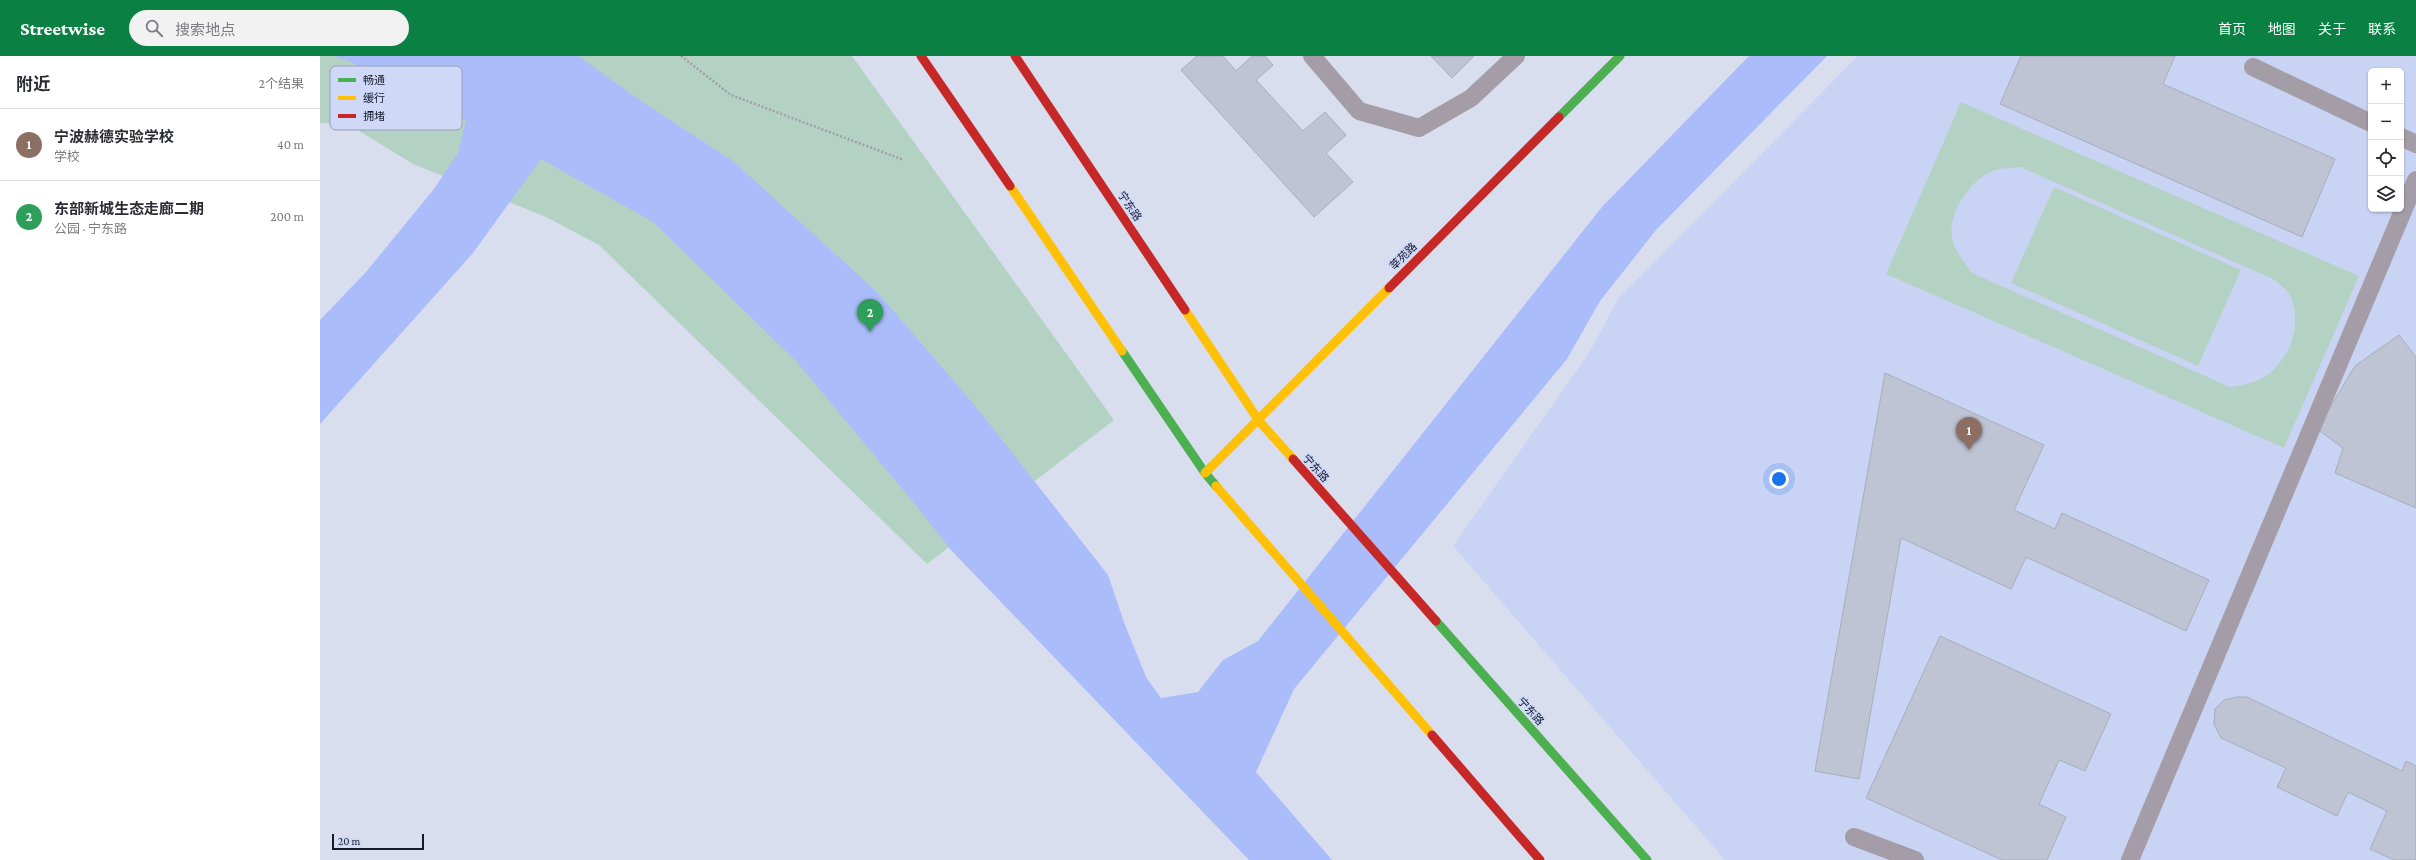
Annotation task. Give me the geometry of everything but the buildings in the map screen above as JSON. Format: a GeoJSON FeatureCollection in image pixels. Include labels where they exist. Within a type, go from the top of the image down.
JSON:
{"type":"FeatureCollection","features":[{"type":"Feature","properties":{"kind":"main road"},"geometry":{"type":"LineString","coordinates":[[920,56],[1205,473],[1540,860]]}},
{"type":"Feature","properties":{"kind":"main road","name":"宁东路"},"geometry":{"type":"LineString","coordinates":[[1015,56],[1258,421],[1647,860]]}},
{"type":"Feature","properties":{"kind":"main road","name":"莘苑路"},"geometry":{"type":"LineString","coordinates":[[1205,473],[1620,56]]}},
{"type":"Feature","properties":{"kind":"lane"},"geometry":{"type":"LineString","coordinates":[[1312,56],[1359,111],[1419,128],[1471,98],[1516,56]]}},
{"type":"Feature","properties":{"kind":"lane"},"geometry":{"type":"LineString","coordinates":[[2253,67],[2368,122]]}},
{"type":"Feature","properties":{"kind":"lane"},"geometry":{"type":"LineString","coordinates":[[2404,138],[2416,144]]}},
{"type":"Feature","properties":{"kind":"lane"},"geometry":{"type":"LineString","coordinates":[[2130,860],[2416,180]]}},
{"type":"Feature","properties":{"kind":"lane"},"geometry":{"type":"LineString","coordinates":[[1854,837],[1915,860]]}},
{"type":"Feature","properties":{"kind":"path"},"geometry":{"type":"LineString","coordinates":[[681,56],[731,95],[904,160]]}},
{"type":"Feature","properties":{"kind":"shaded area"},"geometry":{"type":"Polygon","coordinates":[[[1858,56],[2416,56],[2416,860],[1725,860],[1453,546],[1589,353],[1618,299],[1858,56]]]}},
{"type":"Feature","properties":{"kind":"green space"},"geometry":{"type":"Polygon","coordinates":[[[320,56],[852,56],[1114,420],[927,564],[599,245],[546,217],[413,164],[358,130],[462,130],[462,66],[330,66],[330,123],[320,123],[320,56]]]}},
{"type":"Feature","properties":{"kind":"green space"},"geometry":{"type":"Polygon","coordinates":[[[1961,102],[2359,276],[2284,448],[1886,274],[1961,102]],[[2020,167],[1997,170],[1982,177],[1967,191],[1956,209],[1953,219],[1953,243],[1972,273],[2230,387],[2251,383],[2266,376],[2277,366],[2289,348],[2295,328],[2294,308],[2288,293],[2275,280],[2020,167]]]}},
{"type":"Feature","properties":{"kind":"green space"},"geometry":{"type":"Polygon","coordinates":[[[2054,187],[2241,270],[2198,366],[2011,283],[2054,187]]]}},
{"type":"Feature","properties":{"kind":"water"},"geometry":{"type":"Polygon","coordinates":[[[334,56],[578,56],[644,103],[733,161],[877,292],[977,408],[1108,575],[1125,625],[1146,677],[1161,698],[1198,692],[1223,660],[1258,641],[1602,207],[1749,56],[1827,56],[1656,230],[1600,301],[1567,359],[1294,689],[1256,772],[1332,860],[1249,860],[951,550],[796,361],[653,222],[541,159],[473,253],[320,424],[320,320],[366,272],[434,189],[458,153],[466,120],[462,118],[462,66],[359,66],[334,56]]]}},
{"type":"Feature","properties":{"kind":"traffic: fast"},"geometry":{"type":"LineString","coordinates":[[1559,117],[1620,56]]}},
{"type":"Feature","properties":{"kind":"traffic: fast"},"geometry":{"type":"LineString","coordinates":[[1122,351],[1205,473],[1216,486]]}},
{"type":"Feature","properties":{"kind":"traffic: fast"},"geometry":{"type":"LineString","coordinates":[[1436,621],[1647,860]]}},
{"type":"Feature","properties":{"kind":"traffic: slow"},"geometry":{"type":"LineString","coordinates":[[1010,186],[1122,351]]}},
{"type":"Feature","properties":{"kind":"traffic: slow"},"geometry":{"type":"LineString","coordinates":[[1205,473],[1389,288]]}},
{"type":"Feature","properties":{"kind":"traffic: slow"},"geometry":{"type":"LineString","coordinates":[[1185,310],[1259,421],[1293,459]]}},
{"type":"Feature","properties":{"kind":"traffic: slow"},"geometry":{"type":"LineString","coordinates":[[1216,486],[1432,735]]}},
{"type":"Feature","properties":{"kind":"traffic: jam"},"geometry":{"type":"LineString","coordinates":[[921,56],[1010,186]]}},
{"type":"Feature","properties":{"kind":"traffic: jam"},"geometry":{"type":"LineString","coordinates":[[1015,56],[1185,310]]}},
{"type":"Feature","properties":{"kind":"traffic: jam"},"geometry":{"type":"LineString","coordinates":[[1389,288],[1559,117]]}},
{"type":"Feature","properties":{"kind":"traffic: jam"},"geometry":{"type":"LineString","coordinates":[[1293,459],[1436,621]]}},
{"type":"Feature","properties":{"kind":"traffic: jam"},"geometry":{"type":"LineString","coordinates":[[1432,735],[1540,860]]}},
{"type":"Feature","properties":{"kind":"place","name":"东部新城生态走廊二期"},"geometry":{"type":"Point","coordinates":[870,332]}},
{"type":"Feature","properties":{"kind":"place","name":"宁波赫德实验学校"},"geometry":{"type":"Point","coordinates":[1969,450]}}]}
